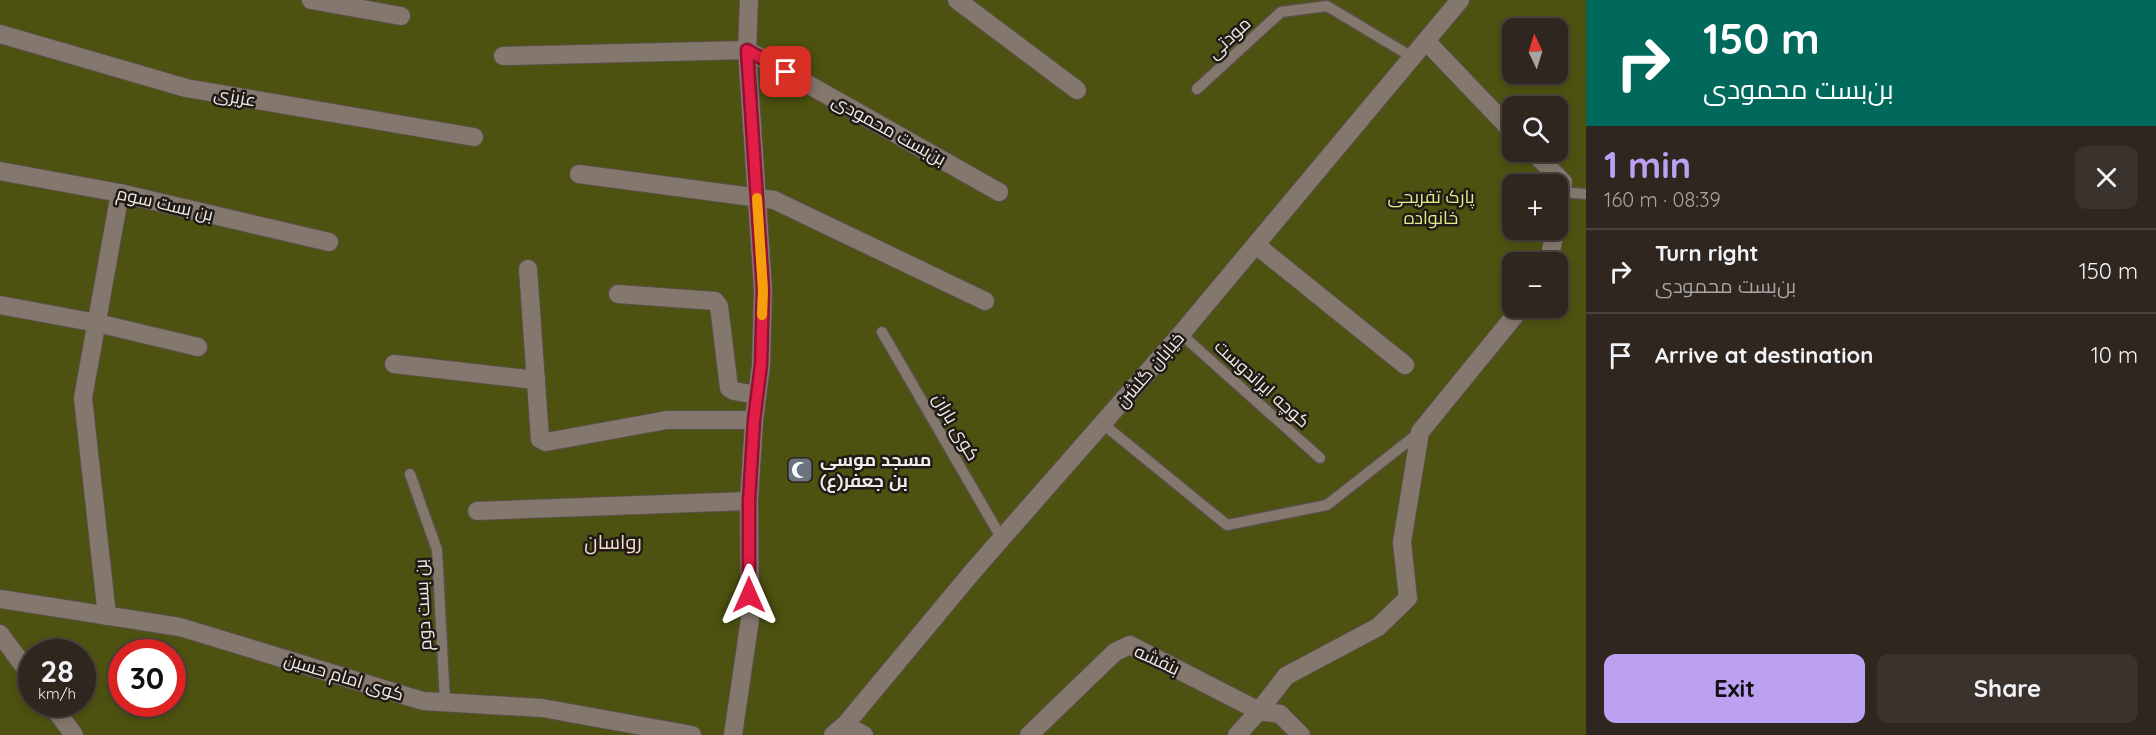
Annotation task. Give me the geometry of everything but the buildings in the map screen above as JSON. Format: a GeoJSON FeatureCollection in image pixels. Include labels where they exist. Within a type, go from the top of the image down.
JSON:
{"type":"FeatureCollection","features":[{"type":"Feature","properties":{"kind":"street"},"geometry":{"type":"LineString","coordinates":[[311,0],[401,16]]}},
{"type":"Feature","properties":{"kind":"street"},"geometry":{"type":"LineString","coordinates":[[733,735],[750,619],[749,501],[754,420],[761,365],[763,290],[747,50],[749,0]]}},
{"type":"Feature","properties":{"kind":"street"},"geometry":{"type":"LineString","coordinates":[[957,0],[1077,90]]}},
{"type":"Feature","properties":{"kind":"street","name":"خیابان گلشن"},"geometry":{"type":"LineString","coordinates":[[839,730],[1181,334],[1460,0]]}},
{"type":"Feature","properties":{"kind":"street","name":"عزیزی"},"geometry":{"type":"LineString","coordinates":[[0,34],[186,88],[474,137]]}},
{"type":"Feature","properties":{"kind":"street"},"geometry":{"type":"LineString","coordinates":[[1426,41],[1502,121]]}},
{"type":"Feature","properties":{"kind":"street"},"geometry":{"type":"LineString","coordinates":[[504,56],[747,50]]}},
{"type":"Feature","properties":{"kind":"street","name":"بن‌بست محمودی"},"geometry":{"type":"LineString","coordinates":[[747,50],[999,192]]}},
{"type":"Feature","properties":{"kind":"street"},"geometry":{"type":"LineString","coordinates":[[1543,162],[1555,174]]}},
{"type":"Feature","properties":{"kind":"street","name":"بن بست سوم"},"geometry":{"type":"LineString","coordinates":[[0,171],[120,193],[329,242]]}},
{"type":"Feature","properties":{"kind":"street"},"geometry":{"type":"LineString","coordinates":[[579,174],[774,200],[986,301]]}},
{"type":"Feature","properties":{"kind":"street"},"geometry":{"type":"LineString","coordinates":[[107,616],[84,398],[120,193]]}},
{"type":"Feature","properties":{"kind":"street"},"geometry":{"type":"LineString","coordinates":[[1256,245],[1405,365]]}},
{"type":"Feature","properties":{"kind":"street"},"geometry":{"type":"LineString","coordinates":[[528,268],[540,439],[546,442],[667,420],[754,420]]}},
{"type":"Feature","properties":{"kind":"street"},"geometry":{"type":"LineString","coordinates":[[618,294],[715,301],[719,306],[729,388],[757,395]]}},
{"type":"Feature","properties":{"kind":"street"},"geometry":{"type":"LineString","coordinates":[[0,305],[97,323],[198,347]]}},
{"type":"Feature","properties":{"kind":"street"},"geometry":{"type":"LineString","coordinates":[[1237,735],[1286,676],[1378,627],[1408,598],[1402,542],[1420,432],[1513,318]]}},
{"type":"Feature","properties":{"kind":"street"},"geometry":{"type":"LineString","coordinates":[[394,364],[536,380]]}},
{"type":"Feature","properties":{"kind":"street"},"geometry":{"type":"LineString","coordinates":[[477,511],[749,501]]}},
{"type":"Feature","properties":{"kind":"street","name":"کوی امام حسین"},"geometry":{"type":"LineString","coordinates":[[0,599],[180,627],[423,701],[542,708],[692,735]]}},
{"type":"Feature","properties":{"kind":"street"},"geometry":{"type":"LineString","coordinates":[[0,634],[18,658]]}},
{"type":"Feature","properties":{"kind":"street","name":"بنفشه"},"geometry":{"type":"LineString","coordinates":[[1029,735],[1115,652],[1130,645],[1259,711],[1280,714],[1302,735]]}},
{"type":"Feature","properties":{"kind":"street"},"geometry":{"type":"LineString","coordinates":[[61,717],[74,735]]}},
{"type":"Feature","properties":{"kind":"street"},"geometry":{"type":"LineString","coordinates":[[839,730],[864,735]]}},
{"type":"Feature","properties":{"kind":"lane","name":"مودتی"},"geometry":{"type":"LineString","coordinates":[[1197,89],[1281,12],[1327,6],[1412,57]]}},
{"type":"Feature","properties":{"kind":"lane"},"geometry":{"type":"LineString","coordinates":[[1568,193],[1586,194]]}},
{"type":"Feature","properties":{"kind":"lane","name":"کوی باران"},"geometry":{"type":"LineString","coordinates":[[882,332],[1002,539]]}},
{"type":"Feature","properties":{"kind":"lane","name":"کوچه ایراندوست"},"geometry":{"type":"LineString","coordinates":[[1181,334],[1320,459]]}},
{"type":"Feature","properties":{"kind":"lane"},"geometry":{"type":"LineString","coordinates":[[1103,424],[1227,525],[1327,505],[1420,432]]}},
{"type":"Feature","properties":{"kind":"lane","name":"بن بست دوم"},"geometry":{"type":"LineString","coordinates":[[410,474],[437,550],[445,702]]}},
{"type":"Feature","properties":{"kind":"green space","name":"پارک تفریحی خانواده"},"geometry":{"type":"Polygon","coordinates":[[[0,0],[1586,0],[1586,735],[0,735],[0,0]]]}},
{"type":"Feature","properties":{"kind":"slow traffic"},"geometry":{"type":"LineString","coordinates":[[757,198],[763,290],[762,315]]}},
{"type":"Feature","properties":{"kind":"place","name":"مسجد موسی بن جعفر(ع)"},"geometry":{"type":"Point","coordinates":[800,470]}},
{"type":"Feature","properties":{"kind":"district","name":"رواسان"},"geometry":{"type":"Point","coordinates":[613,542]}},
{"type":"Feature","properties":{"kind":"route"},"geometry":{"type":"LineString","coordinates":[[749,595],[749,501],[754,420],[761,365],[763,290],[747,50],[786,72]]}}]}
